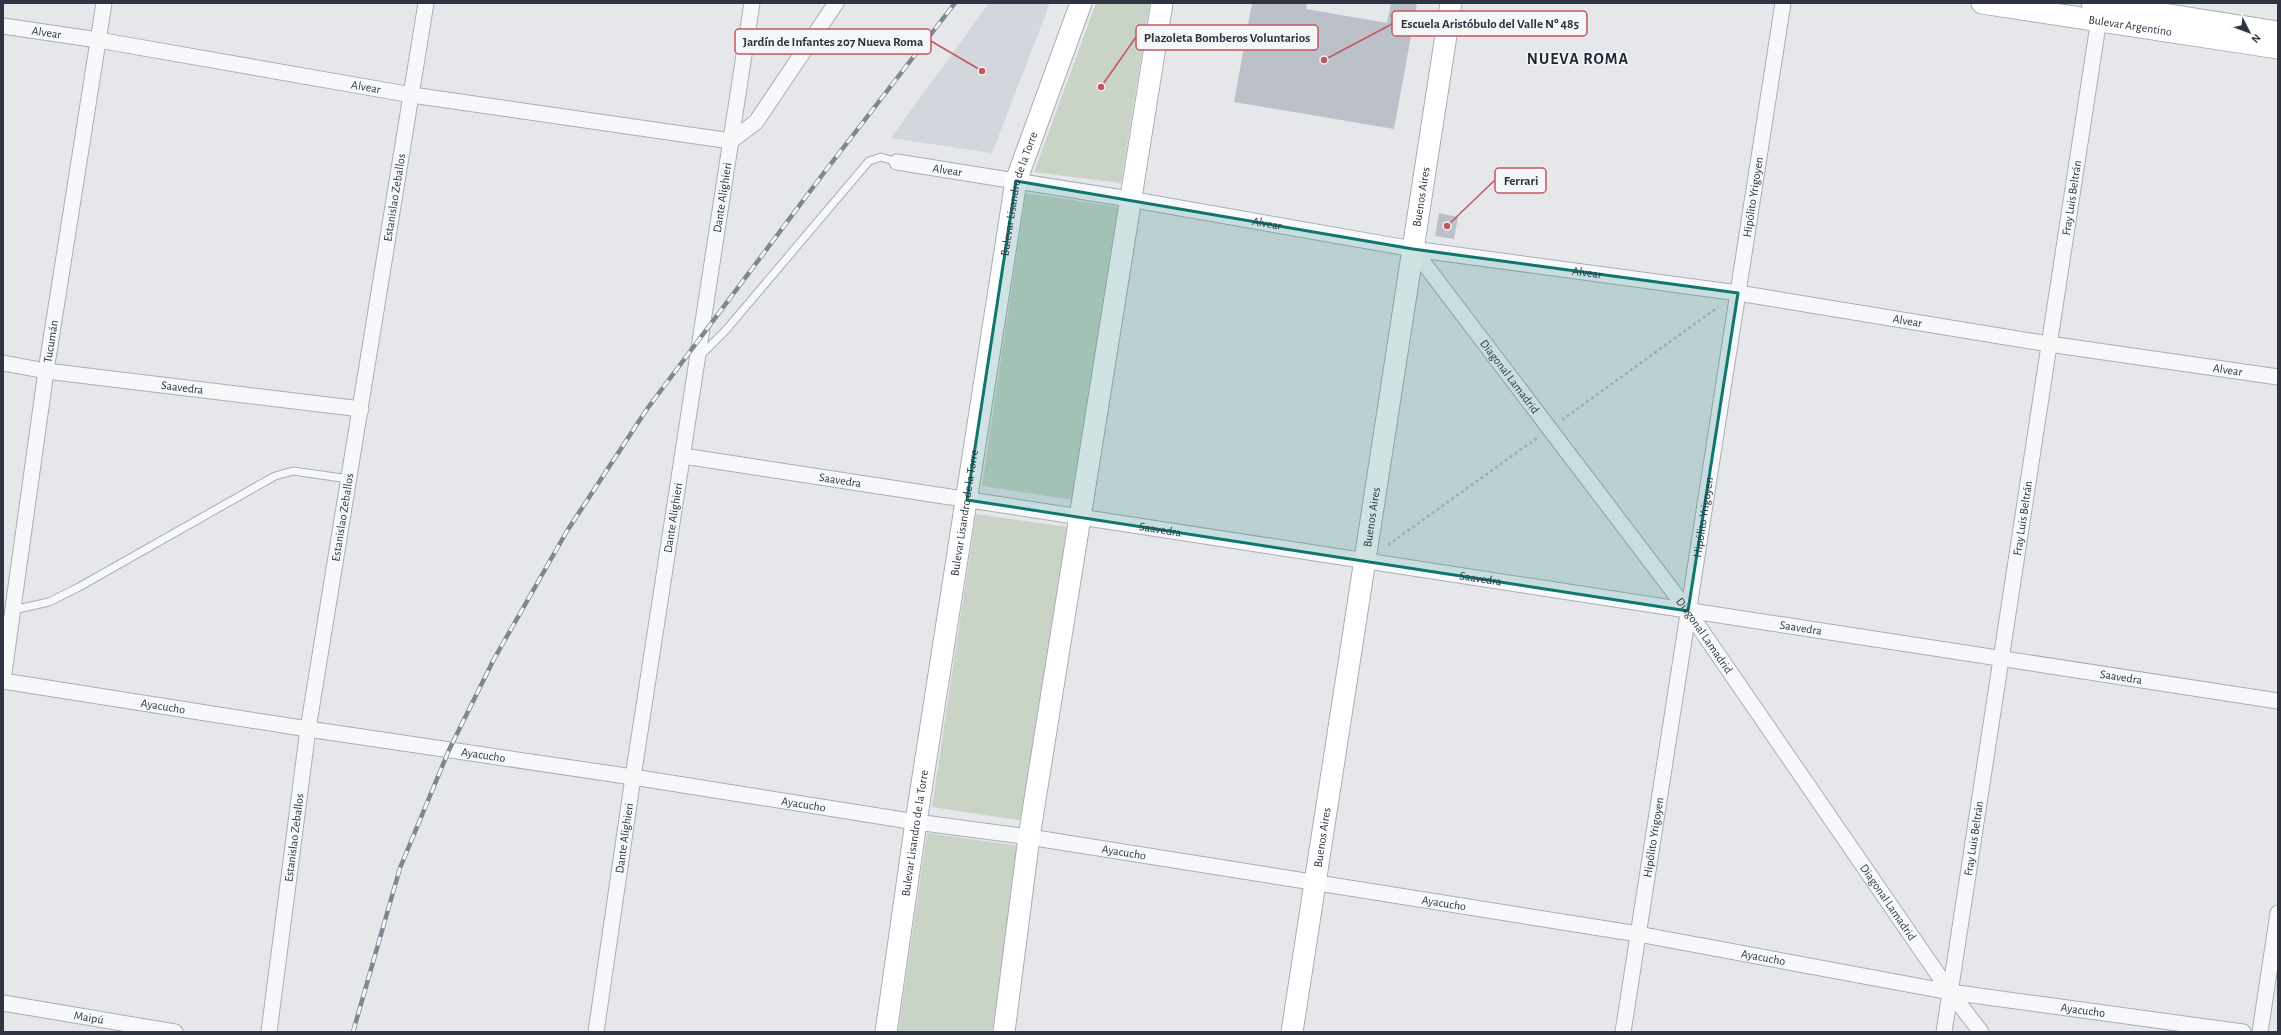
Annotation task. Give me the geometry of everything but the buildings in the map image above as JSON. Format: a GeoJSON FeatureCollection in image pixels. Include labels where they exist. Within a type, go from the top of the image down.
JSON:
{"type":"FeatureCollection","features":[{"type":"Feature","properties":{"kind":"main road","name":"Bulevar Lisandro de la Torre"},"geometry":{"type":"LineString","coordinates":[[886,1032],[916,822],[1016,181],[1081,3]]}},
{"type":"Feature","properties":{"kind":"main road"},"geometry":{"type":"LineString","coordinates":[[1004,1032],[1029,837],[1129,199],[1162,3]]}},
{"type":"Feature","properties":{"kind":"main road","name":"Buenos Aires"},"geometry":{"type":"LineString","coordinates":[[1292,1032],[1451,3]]}},
{"type":"Feature","properties":{"kind":"main road","name":"Bulevar Argentino"},"geometry":{"type":"LineString","coordinates":[[1982,3],[2098,8],[2278,32]]}},
{"type":"Feature","properties":{"kind":"main road","name":"Bulevar Argentino"},"geometry":{"type":"LineString","coordinates":[[2098,8],[2278,48]]}},
{"type":"Feature","properties":{"kind":"street","name":"Tucumán"},"geometry":{"type":"LineString","coordinates":[[3,680],[46,371],[104,3]]}},
{"type":"Feature","properties":{"kind":"street","name":"Estanislao Zeballos"},"geometry":{"type":"LineString","coordinates":[[269,1032],[308,729],[350,479],[426,3]]}},
{"type":"Feature","properties":{"kind":"street","name":"Dante Alighieri"},"geometry":{"type":"LineString","coordinates":[[596,1032],[633,777],[752,3]]}},
{"type":"Feature","properties":{"kind":"street"},"geometry":{"type":"LineString","coordinates":[[730,141],[756,122],[836,3]]}},
{"type":"Feature","properties":{"kind":"street","name":"Hipólito Yrigoyen"},"geometry":{"type":"LineString","coordinates":[[1623,1032],[1783,3]]}},
{"type":"Feature","properties":{"kind":"street","name":"Fray Luis Beltrán"},"geometry":{"type":"LineString","coordinates":[[1944,1032],[2049,344],[2098,8]]}},
{"type":"Feature","properties":{"kind":"street","name":"Alvear"},"geometry":{"type":"LineString","coordinates":[[3,26],[98,40],[412,95],[730,141]]}},
{"type":"Feature","properties":{"kind":"street","name":"Alvear"},"geometry":{"type":"LineString","coordinates":[[897,162],[1129,199],[1413,248],[1738,293],[2049,344],[2278,377]]}},
{"type":"Feature","properties":{"kind":"street","name":"Diagonal Lamadrid"},"geometry":{"type":"LineString","coordinates":[[1413,248],[1688,611],[1950,992],[1981,1032]]}},
{"type":"Feature","properties":{"kind":"street","name":"Saavedra"},"geometry":{"type":"LineString","coordinates":[[3,363],[46,371],[361,410]]}},
{"type":"Feature","properties":{"kind":"street","name":"Saavedra"},"geometry":{"type":"LineString","coordinates":[[683,456],[2278,701]]}},
{"type":"Feature","properties":{"kind":"street","name":"Ayacucho"},"geometry":{"type":"LineString","coordinates":[[3,680],[308,729],[633,777],[916,822],[1029,837],[1315,884],[1638,934],[1950,992],[2243,1032]]}},
{"type":"Feature","properties":{"kind":"street"},"geometry":{"type":"LineString","coordinates":[[2260,1032],[2278,913]]}},
{"type":"Feature","properties":{"kind":"street","name":"Maipú"},"geometry":{"type":"LineString","coordinates":[[3,1003],[175,1032]]}},
{"type":"Feature","properties":{"kind":"lane"},"geometry":{"type":"LineString","coordinates":[[697,360],[726,330],[869,161],[881,157],[897,162]]}},
{"type":"Feature","properties":{"kind":"lane"},"geometry":{"type":"LineString","coordinates":[[13,610],[49,602],[79,587],[275,476],[293,471],[350,479]]}},
{"type":"Feature","properties":{"kind":"highlighted area"},"geometry":{"type":"Polygon","coordinates":[[[1016,181],[1413,249],[1738,293],[1688,611],[967,500],[1016,181]]]}},
{"type":"Feature","properties":{"kind":"shaded area"},"geometry":{"type":"Polygon","coordinates":[[[989,3],[1050,3],[992,153],[891,138],[989,3]]]}},
{"type":"Feature","properties":{"kind":"shaded area"},"geometry":{"type":"Polygon","coordinates":[[[1096,3],[1150,3],[1121,183],[1034,172],[1096,3]]]}},
{"type":"Feature","properties":{"kind":"shaded area"},"geometry":{"type":"Polygon","coordinates":[[[1026,193],[1118,207],[1074,500],[982,486],[1026,193]]]}},
{"type":"Feature","properties":{"kind":"shaded area"},"geometry":{"type":"Polygon","coordinates":[[[976,514],[1068,527],[1024,821],[932,807],[976,514]]]}},
{"type":"Feature","properties":{"kind":"shaded area"},"geometry":{"type":"Polygon","coordinates":[[[927,833],[1020,846],[992,1032],[898,1032],[927,833]]]}},
{"type":"Feature","properties":{"kind":"railway"},"geometry":{"type":"LineString","coordinates":[[353,1032],[400,868],[449,750],[494,659],[567,531],[647,409],[823,174],[955,3]]}},
{"type":"Feature","properties":{"kind":"place","name":"Escuela Aristóbulo del Valle Nº 485"},"geometry":{"type":"Point","coordinates":[1324,60]}},
{"type":"Feature","properties":{"kind":"place","name":"Jardín de Infantes 207 Nueva Roma"},"geometry":{"type":"Point","coordinates":[982,71]}},
{"type":"Feature","properties":{"kind":"place","name":"Plazoleta Bomberos Voluntarios"},"geometry":{"type":"Point","coordinates":[1101,87]}},
{"type":"Feature","properties":{"kind":"place","name":"Ferrari"},"geometry":{"type":"Point","coordinates":[1447,226]}},
{"type":"Feature","properties":{"kind":"district","name":"NUEVA ROMA"},"geometry":{"type":"Point","coordinates":[1578,59]}}]}
